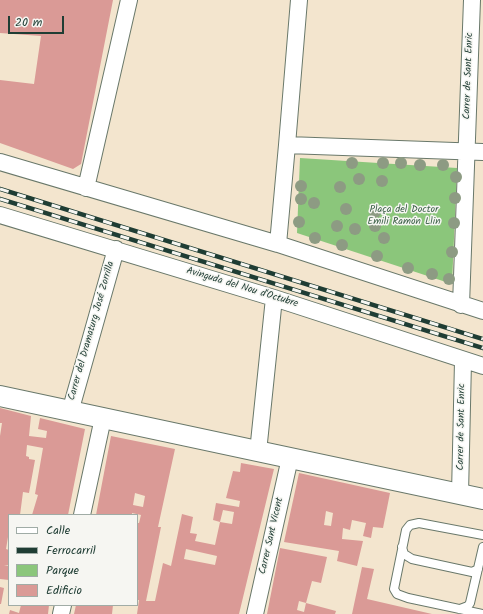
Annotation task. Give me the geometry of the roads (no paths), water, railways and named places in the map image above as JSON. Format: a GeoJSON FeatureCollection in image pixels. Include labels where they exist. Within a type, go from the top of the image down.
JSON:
{"type":"FeatureCollection","features":[{"type":"Feature","properties":{"kind":"street"},"geometry":{"type":"LineString","coordinates":[[86,188],[129,0]]}},
{"type":"Feature","properties":{"kind":"street"},"geometry":{"type":"LineString","coordinates":[[278,244],[288,145],[299,0]]}},
{"type":"Feature","properties":{"kind":"street","name":"Carrer de Sant Enric"},"geometry":{"type":"LineString","coordinates":[[466,151],[472,0]]}},
{"type":"Feature","properties":{"kind":"street"},"geometry":{"type":"LineString","coordinates":[[288,145],[483,152]]}},
{"type":"Feature","properties":{"kind":"street"},"geometry":{"type":"LineString","coordinates":[[461,305],[466,151]]}},
{"type":"Feature","properties":{"kind":"street"},"geometry":{"type":"LineString","coordinates":[[0,162],[278,244],[483,311]]}},
{"type":"Feature","properties":{"kind":"street","name":"Avinguda del Nou d'Octubre"},"geometry":{"type":"LineString","coordinates":[[0,215],[274,298],[483,366]]}},
{"type":"Feature","properties":{"kind":"street","name":"Carrer del Dramaturg José Zorrilla"},"geometry":{"type":"LineString","coordinates":[[70,412],[116,250]]}},
{"type":"Feature","properties":{"kind":"street"},"geometry":{"type":"LineString","coordinates":[[258,452],[274,298]]}},
{"type":"Feature","properties":{"kind":"street","name":"Carrer de Sant Enric"},"geometry":{"type":"LineString","coordinates":[[460,494],[463,360]]}},
{"type":"Feature","properties":{"kind":"street"},"geometry":{"type":"LineString","coordinates":[[0,396],[258,452],[483,498]]}},
{"type":"Feature","properties":{"kind":"street"},"geometry":{"type":"LineString","coordinates":[[82,514],[103,418]]}},
{"type":"Feature","properties":{"kind":"street","name":"Carrer Sant Vicent"},"geometry":{"type":"LineString","coordinates":[[255,614],[290,458]]}},
{"type":"Feature","properties":{"kind":"lane"},"geometry":{"type":"LineString","coordinates":[[481,536],[428,524],[414,523],[410,525],[406,530],[394,589],[397,594],[408,598],[483,614]]}},
{"type":"Feature","properties":{"kind":"lane"},"geometry":{"type":"LineString","coordinates":[[402,547],[404,554],[412,559],[472,572],[478,569]]}},
{"type":"Feature","properties":{"kind":"lane"},"geometry":{"type":"LineString","coordinates":[[459,609],[468,606],[470,602],[483,547]]}},
{"type":"Feature","properties":{"kind":"railway"},"geometry":{"type":"LineString","coordinates":[[0,189],[483,339]]}},
{"type":"Feature","properties":{"kind":"railway"},"geometry":{"type":"LineString","coordinates":[[0,199],[483,348]]}},
{"type":"Feature","properties":{"kind":"park label","name":"Plaça del Doctor Emili Ramón Llin"},"geometry":{"type":"Point","coordinates":[404,216]}}]}
